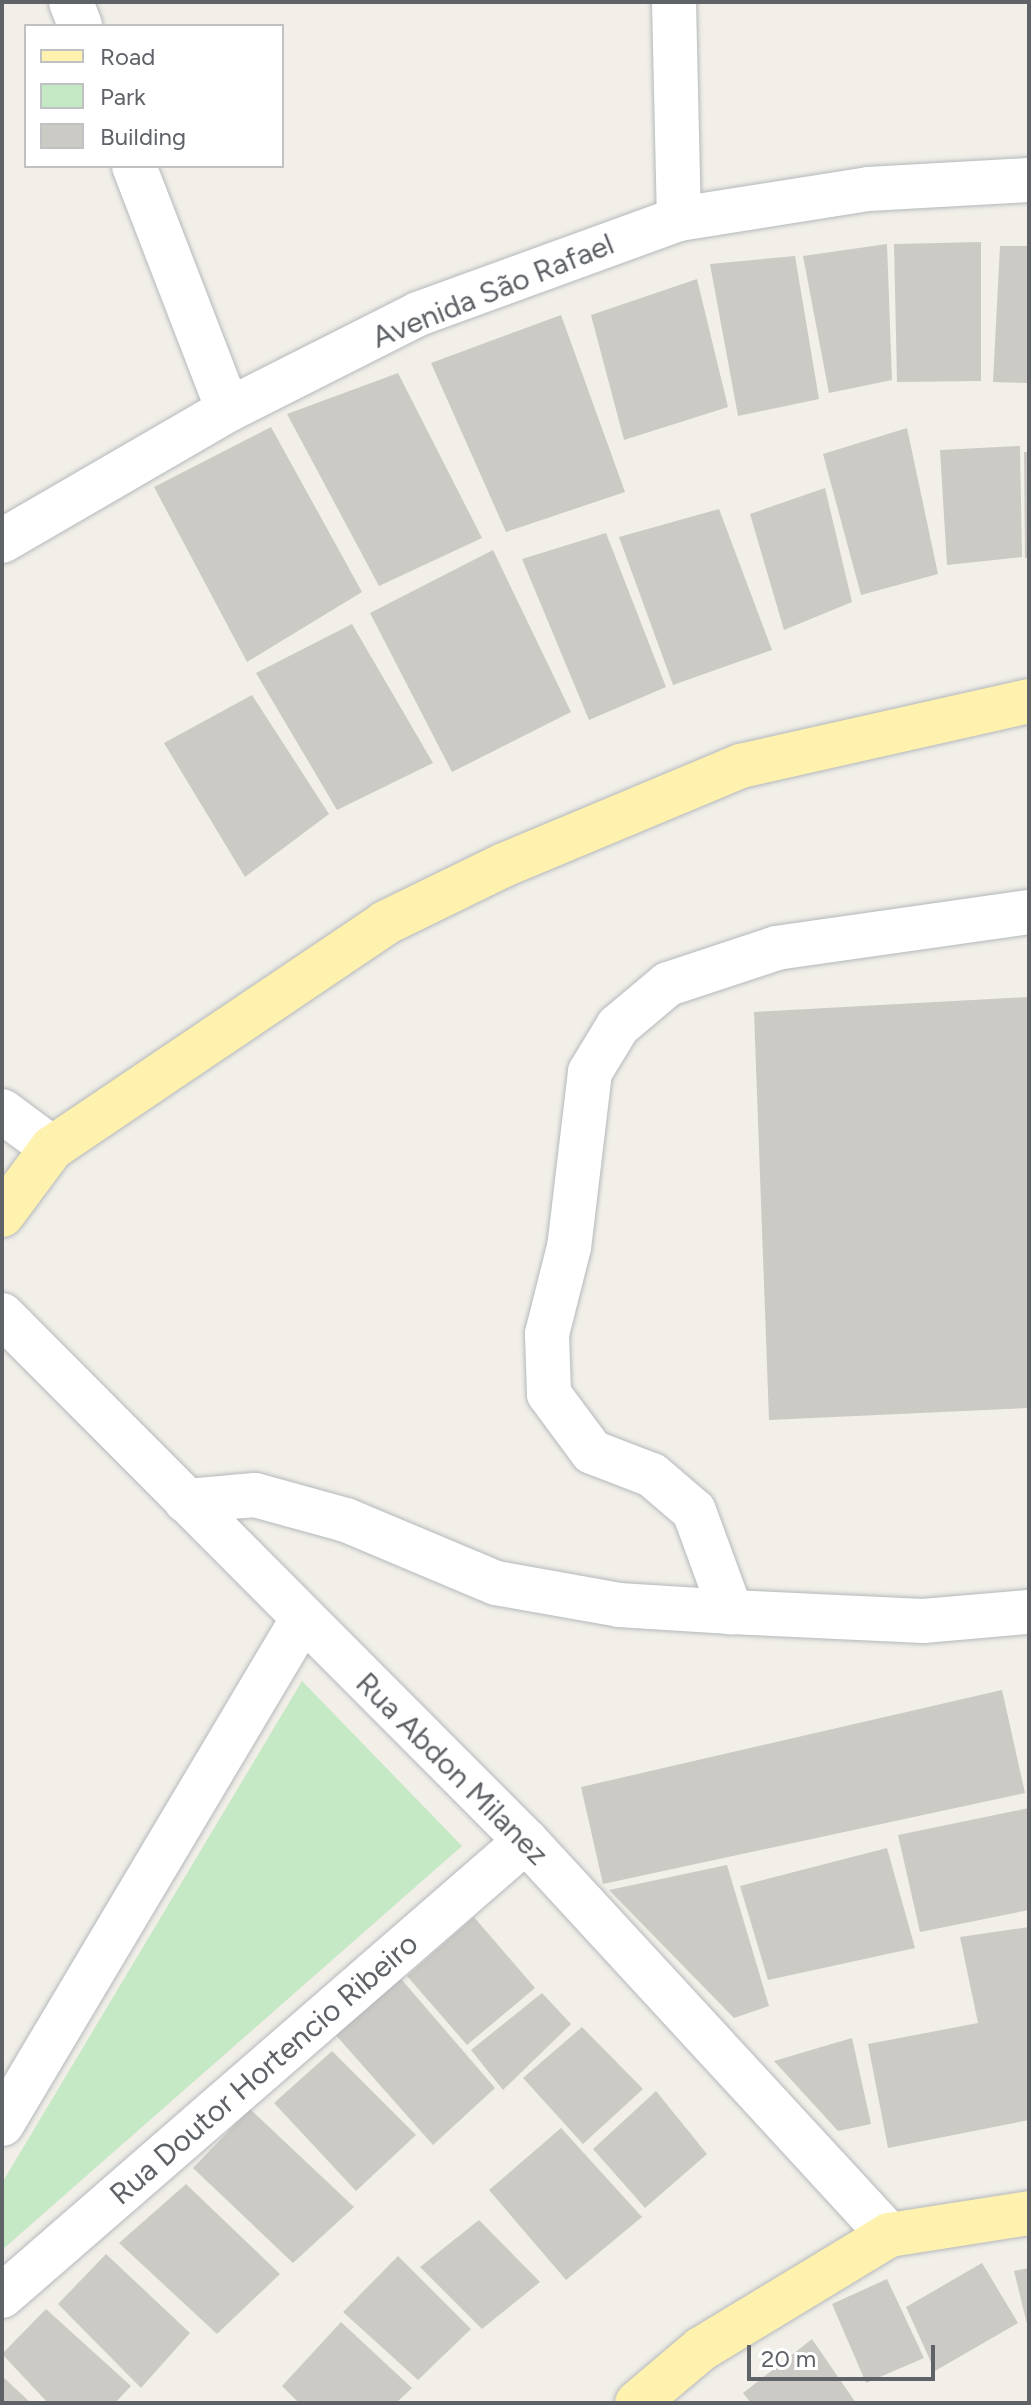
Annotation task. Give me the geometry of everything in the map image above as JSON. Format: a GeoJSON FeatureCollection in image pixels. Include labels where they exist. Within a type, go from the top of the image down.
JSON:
{"type":"FeatureCollection","features":[{"type":"Feature","properties":{"kind":"main road"},"geometry":{"type":"LineString","coordinates":[[2,1215],[52,1148],[385,923],[504,865],[741,766],[1029,701]]}},
{"type":"Feature","properties":{"kind":"main road"},"geometry":{"type":"LineString","coordinates":[[637,2403],[701,2349],[889,2235],[1029,2213]]}},
{"type":"Feature","properties":{"kind":"street"},"geometry":{"type":"LineString","coordinates":[[71,2],[79,24]]}},
{"type":"Feature","properties":{"kind":"street"},"geometry":{"type":"LineString","coordinates":[[674,2],[679,219]]}},
{"type":"Feature","properties":{"kind":"street"},"geometry":{"type":"LineString","coordinates":[[135,168],[228,410]]}},
{"type":"Feature","properties":{"kind":"street","name":"Avenida São Rafael"},"geometry":{"type":"LineString","coordinates":[[2,541],[228,410],[418,314],[679,219],[868,189],[1029,180]]}},
{"type":"Feature","properties":{"kind":"street"},"geometry":{"type":"LineString","coordinates":[[731,1612],[694,1511],[652,1475],[592,1452],[549,1394],[547,1334],[569,1247],[590,1072],[618,1026],[668,984],[777,948],[1029,912]]}},
{"type":"Feature","properties":{"kind":"street"},"geometry":{"type":"LineString","coordinates":[[2,1111],[52,1148]]}},
{"type":"Feature","properties":{"kind":"street","name":"Rua Abdon Milanez"},"geometry":{"type":"LineString","coordinates":[[2,1315],[526,1841],[889,2235]]}},
{"type":"Feature","properties":{"kind":"street"},"geometry":{"type":"LineString","coordinates":[[186,1501],[255,1495],[346,1520],[496,1583],[619,1605],[923,1621],[1029,1612]]}},
{"type":"Feature","properties":{"kind":"street"},"geometry":{"type":"LineString","coordinates":[[2,2124],[303,1618]]}},
{"type":"Feature","properties":{"kind":"street","name":"Rua Doutor Hortencio Ribeiro"},"geometry":{"type":"LineString","coordinates":[[2,2296],[526,1841]]}},
{"type":"Feature","properties":{"kind":"green space"},"geometry":{"type":"Polygon","coordinates":[[[302,1681],[462,1846],[2,2250],[2,2183],[302,1681]]]}},
{"type":"Feature","properties":{"kind":"building"},"geometry":{"type":"Polygon","coordinates":[[[981,242],[981,381],[897,382],[894,244],[981,242]]]}},
{"type":"Feature","properties":{"kind":"building"},"geometry":{"type":"Polygon","coordinates":[[[887,244],[892,380],[829,393],[803,256],[887,244]]]}},
{"type":"Feature","properties":{"kind":"building"},"geometry":{"type":"Polygon","coordinates":[[[1000,246],[1029,246],[1029,383],[993,382],[1000,246]]]}},
{"type":"Feature","properties":{"kind":"building"},"geometry":{"type":"Polygon","coordinates":[[[795,256],[819,399],[738,416],[710,264],[795,256]]]}},
{"type":"Feature","properties":{"kind":"building"},"geometry":{"type":"Polygon","coordinates":[[[697,279],[728,407],[624,440],[591,315],[697,279]]]}},
{"type":"Feature","properties":{"kind":"building"},"geometry":{"type":"Polygon","coordinates":[[[561,315],[625,492],[506,532],[431,363],[561,315]]]}},
{"type":"Feature","properties":{"kind":"building"},"geometry":{"type":"Polygon","coordinates":[[[398,373],[482,538],[379,586],[287,414],[398,373]]]}},
{"type":"Feature","properties":{"kind":"building"},"geometry":{"type":"Polygon","coordinates":[[[271,427],[362,592],[247,662],[154,487],[271,427]]]}},
{"type":"Feature","properties":{"kind":"building"},"geometry":{"type":"Polygon","coordinates":[[[907,428],[938,574],[861,595],[823,454],[907,428]]]}},
{"type":"Feature","properties":{"kind":"building"},"geometry":{"type":"Polygon","coordinates":[[[1020,446],[1022,557],[947,565],[940,450],[1020,446]]]}},
{"type":"Feature","properties":{"kind":"building"},"geometry":{"type":"Polygon","coordinates":[[[1024,452],[1029,452],[1029,558],[1025,558],[1024,452]]]}},
{"type":"Feature","properties":{"kind":"building"},"geometry":{"type":"Polygon","coordinates":[[[825,488],[852,602],[784,630],[750,514],[825,488]]]}},
{"type":"Feature","properties":{"kind":"building"},"geometry":{"type":"Polygon","coordinates":[[[719,509],[772,650],[673,685],[619,537],[719,509]]]}},
{"type":"Feature","properties":{"kind":"building"},"geometry":{"type":"Polygon","coordinates":[[[606,533],[666,687],[589,720],[522,559],[606,533]]]}},
{"type":"Feature","properties":{"kind":"building"},"geometry":{"type":"Polygon","coordinates":[[[493,550],[571,712],[452,772],[370,613],[493,550]]]}},
{"type":"Feature","properties":{"kind":"building"},"geometry":{"type":"Polygon","coordinates":[[[352,624],[433,763],[337,810],[256,673],[352,624]]]}},
{"type":"Feature","properties":{"kind":"building"},"geometry":{"type":"Polygon","coordinates":[[[252,695],[329,814],[245,877],[164,743],[252,695]]]}},
{"type":"Feature","properties":{"kind":"building"},"geometry":{"type":"Polygon","coordinates":[[[1029,997],[1029,1408],[769,1420],[754,1012],[1029,997]]]}},
{"type":"Feature","properties":{"kind":"building"},"geometry":{"type":"Polygon","coordinates":[[[1002,1690],[1025,1793],[603,1884],[581,1787],[1002,1690]]]}},
{"type":"Feature","properties":{"kind":"building"},"geometry":{"type":"Polygon","coordinates":[[[1029,1808],[1029,1910],[920,1932],[898,1835],[1029,1808]]]}},
{"type":"Feature","properties":{"kind":"building"},"geometry":{"type":"Polygon","coordinates":[[[887,1848],[915,1948],[768,1980],[740,1886],[887,1848]]]}},
{"type":"Feature","properties":{"kind":"building"},"geometry":{"type":"Polygon","coordinates":[[[727,1865],[769,2006],[734,2018],[609,1890],[727,1865]]]}},
{"type":"Feature","properties":{"kind":"building"},"geometry":{"type":"Polygon","coordinates":[[[474,1917],[535,1988],[467,2045],[407,1976],[474,1917]]]}},
{"type":"Feature","properties":{"kind":"building"},"geometry":{"type":"Polygon","coordinates":[[[1029,1927],[1029,2120],[888,2148],[868,2044],[978,2023],[960,1937],[1029,1927]]]}},
{"type":"Feature","properties":{"kind":"building"},"geometry":{"type":"Polygon","coordinates":[[[396,1973],[495,2088],[433,2145],[333,2032],[396,1973]]]}},
{"type":"Feature","properties":{"kind":"building"},"geometry":{"type":"Polygon","coordinates":[[[542,1993],[571,2024],[503,2090],[471,2050],[542,1993]]]}},
{"type":"Feature","properties":{"kind":"building"},"geometry":{"type":"Polygon","coordinates":[[[582,2027],[643,2089],[583,2144],[523,2078],[582,2027]]]}},
{"type":"Feature","properties":{"kind":"building"},"geometry":{"type":"Polygon","coordinates":[[[852,2038],[871,2124],[838,2131],[774,2061],[852,2038]]]}},
{"type":"Feature","properties":{"kind":"building"},"geometry":{"type":"Polygon","coordinates":[[[332,2051],[416,2135],[356,2191],[274,2103],[332,2051]]]}},
{"type":"Feature","properties":{"kind":"building"},"geometry":{"type":"Polygon","coordinates":[[[656,2091],[707,2154],[645,2208],[593,2149],[656,2091]]]}},
{"type":"Feature","properties":{"kind":"building"},"geometry":{"type":"Polygon","coordinates":[[[250,2109],[354,2207],[293,2263],[193,2168],[250,2109]]]}},
{"type":"Feature","properties":{"kind":"building"},"geometry":{"type":"Polygon","coordinates":[[[561,2128],[642,2217],[566,2280],[489,2190],[561,2128]]]}},
{"type":"Feature","properties":{"kind":"building"},"geometry":{"type":"Polygon","coordinates":[[[186,2184],[280,2274],[217,2334],[119,2243],[186,2184]]]}},
{"type":"Feature","properties":{"kind":"building"},"geometry":{"type":"Polygon","coordinates":[[[479,2220],[540,2282],[482,2329],[420,2267],[479,2220]]]}},
{"type":"Feature","properties":{"kind":"building"},"geometry":{"type":"Polygon","coordinates":[[[106,2254],[190,2333],[141,2388],[58,2304],[106,2254]]]}},
{"type":"Feature","properties":{"kind":"building"},"geometry":{"type":"Polygon","coordinates":[[[398,2256],[471,2329],[418,2380],[343,2312],[398,2256]]]}},
{"type":"Feature","properties":{"kind":"building"},"geometry":{"type":"Polygon","coordinates":[[[982,2263],[1018,2323],[935,2371],[906,2307],[982,2263]]]}},
{"type":"Feature","properties":{"kind":"building"},"geometry":{"type":"Polygon","coordinates":[[[1029,2268],[1029,2328],[1028,2328],[1014,2271],[1029,2268]]]}},
{"type":"Feature","properties":{"kind":"building"},"geometry":{"type":"Polygon","coordinates":[[[887,2279],[924,2358],[866,2383],[832,2304],[887,2279]]]}},
{"type":"Feature","properties":{"kind":"building"},"geometry":{"type":"Polygon","coordinates":[[[46,2309],[131,2386],[115,2403],[48,2403],[2,2354],[46,2309]]]}},
{"type":"Feature","properties":{"kind":"building"},"geometry":{"type":"Polygon","coordinates":[[[341,2322],[412,2388],[396,2403],[299,2403],[282,2386],[341,2322]]]}},
{"type":"Feature","properties":{"kind":"building"},"geometry":{"type":"Polygon","coordinates":[[[812,2339],[856,2403],[751,2403],[743,2393],[812,2339]]]}},
{"type":"Feature","properties":{"kind":"building"},"geometry":{"type":"Polygon","coordinates":[[[2,2376],[31,2403],[2,2403],[2,2376]]]}}]}
